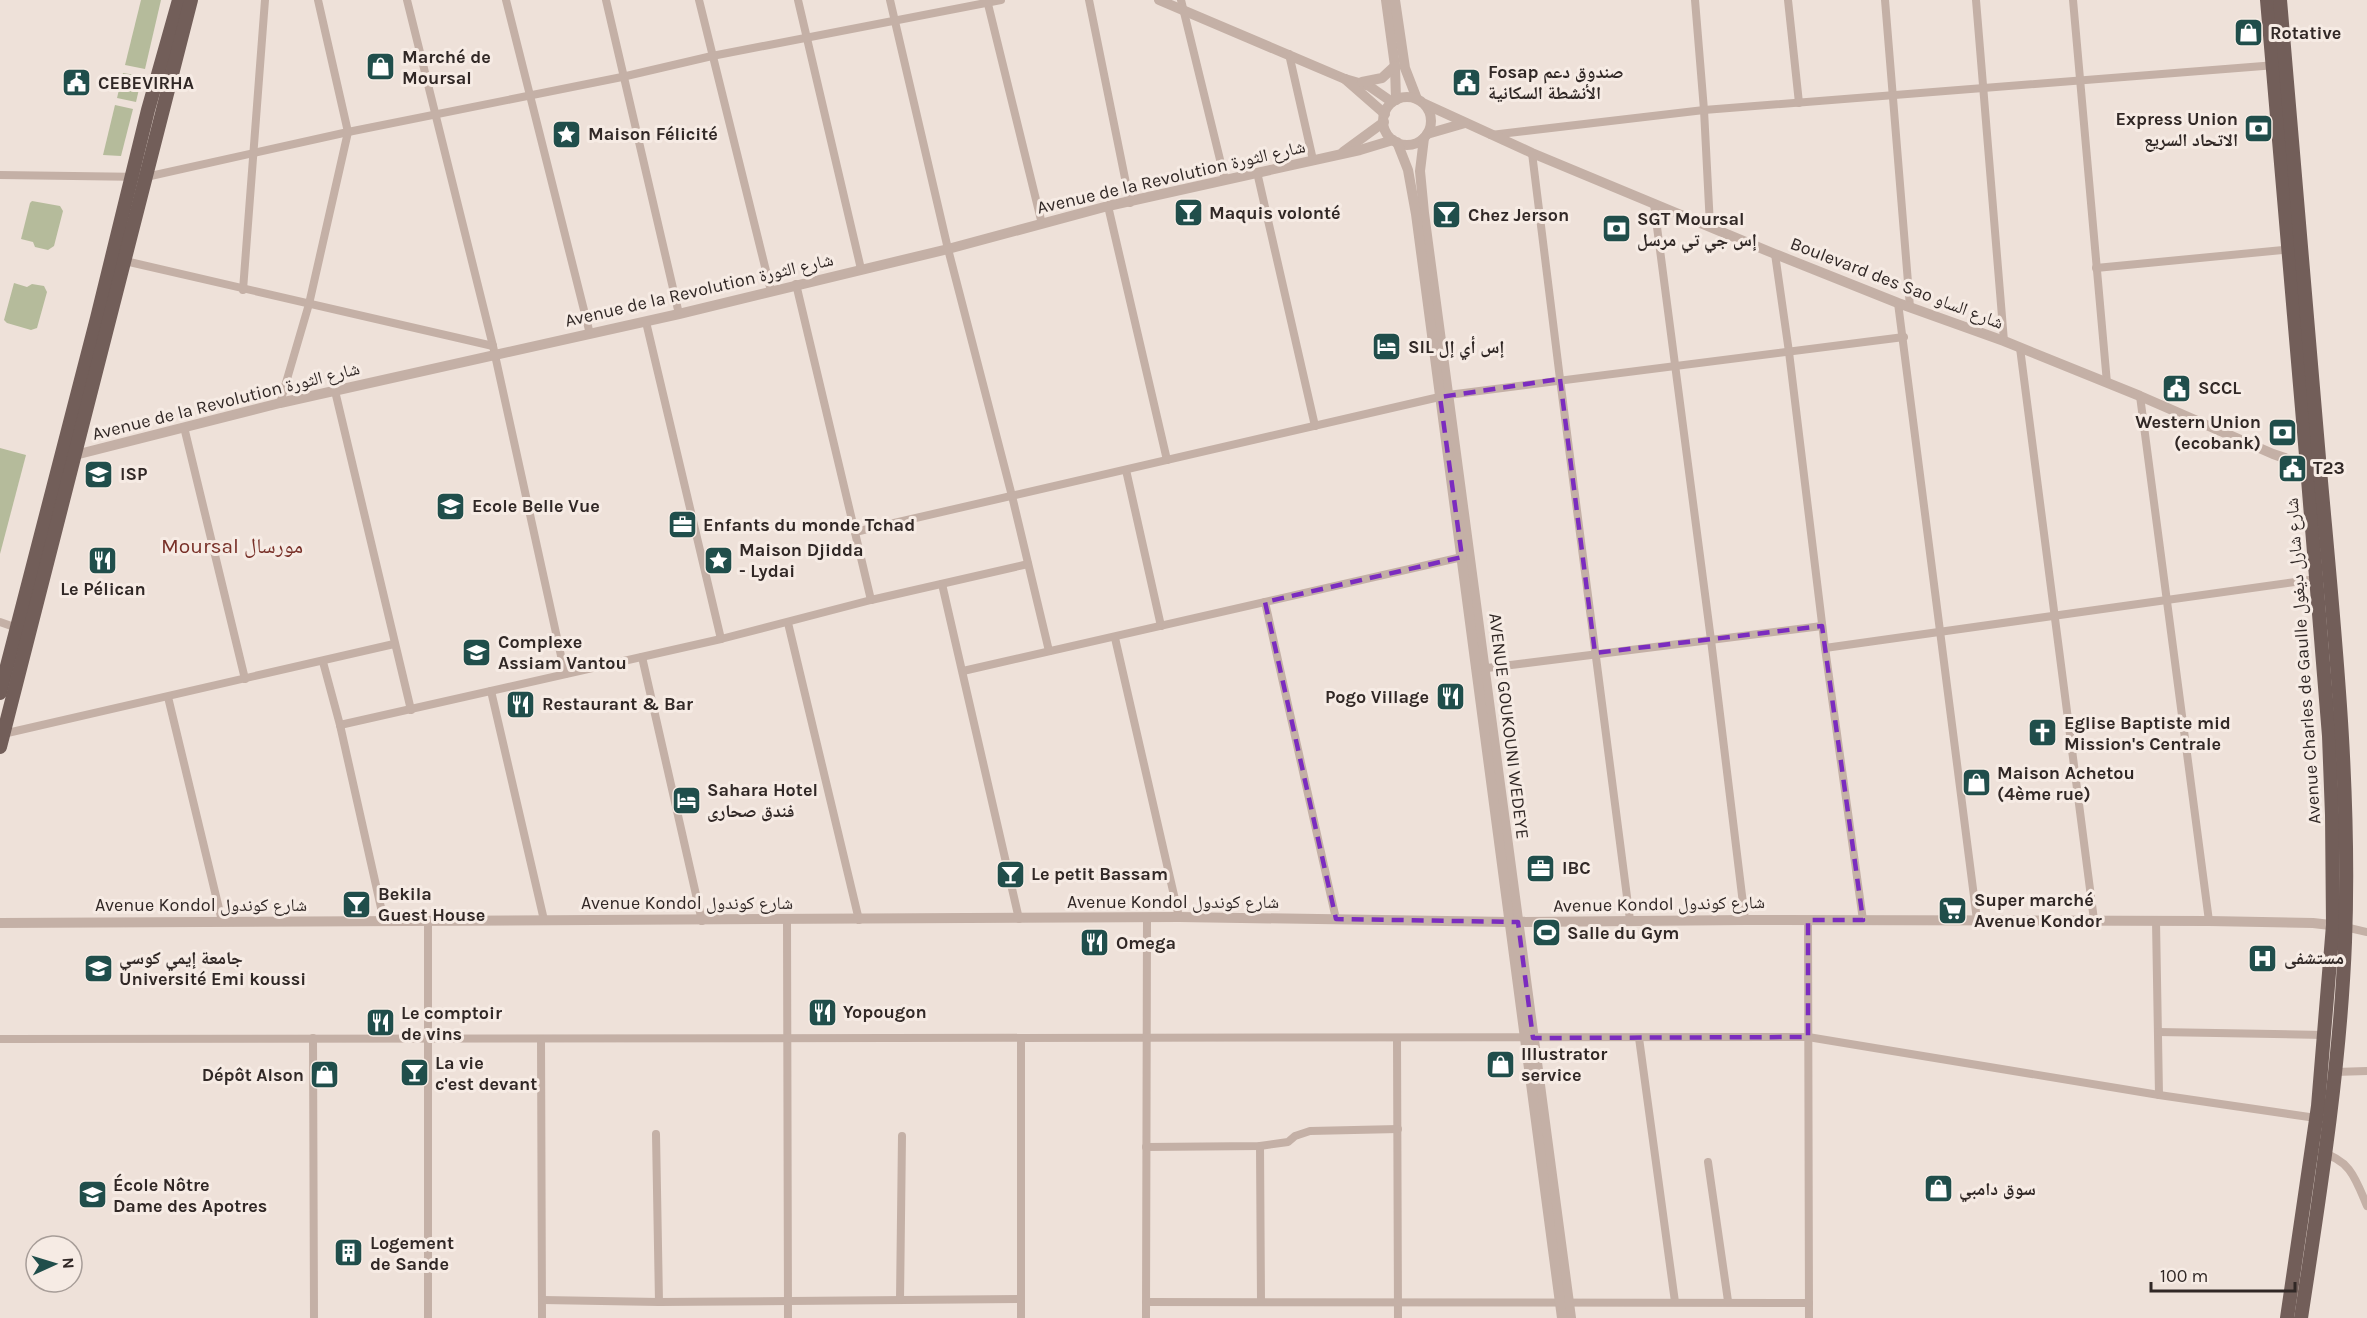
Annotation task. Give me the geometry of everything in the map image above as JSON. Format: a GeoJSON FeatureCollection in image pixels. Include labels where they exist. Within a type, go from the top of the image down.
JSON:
{"type":"FeatureCollection","features":[{"type":"Feature","properties":{"kind":"main road"},"geometry":{"type":"LineString","coordinates":[[69,454],[131,177],[179,0]]}},
{"type":"Feature","properties":{"kind":"main road"},"geometry":{"type":"LineString","coordinates":[[0,693],[22,629],[69,454],[125,261],[191,0]]}},
{"type":"Feature","properties":{"kind":"main road","name":"Avenue Charles de Gaulle شارع شارل ديغول"},"geometry":{"type":"LineString","coordinates":[[2267,0],[2279,65],[2314,468],[2336,634],[2343,756],[2335,1072],[2318,1153],[2294,1318]]}},
{"type":"Feature","properties":{"kind":"main road","name":"Avenue Charles de Gaulle شارع شارل ديغول"},"geometry":{"type":"LineString","coordinates":[[2279,65],[2280,0]]}},
{"type":"Feature","properties":{"kind":"main road","name":"Avenue Charles de Gaulle شارع شارل ديغول"},"geometry":{"type":"LineString","coordinates":[[2314,468],[2316,579],[2329,736],[2339,926],[2324,1035],[2316,1118],[2318,1153]]}},
{"type":"Feature","properties":{"kind":"main road"},"geometry":{"type":"LineString","coordinates":[[2,741],[22,629]]}},
{"type":"Feature","properties":{"kind":"street"},"geometry":{"type":"LineString","coordinates":[[243,290],[265,0]]}},
{"type":"Feature","properties":{"kind":"street"},"geometry":{"type":"LineString","coordinates":[[279,404],[309,304],[348,132],[318,0]]}},
{"type":"Feature","properties":{"kind":"street"},"geometry":{"type":"LineString","coordinates":[[407,0],[494,350],[564,674]]}},
{"type":"Feature","properties":{"kind":"street"},"geometry":{"type":"LineString","coordinates":[[506,0],[590,334]]}},
{"type":"Feature","properties":{"kind":"street"},"geometry":{"type":"LineString","coordinates":[[606,0],[622,77],[679,314]]}},
{"type":"Feature","properties":{"kind":"street"},"geometry":{"type":"LineString","coordinates":[[699,0],[771,291]]}},
{"type":"Feature","properties":{"kind":"street"},"geometry":{"type":"LineString","coordinates":[[798,0],[861,269]]}},
{"type":"Feature","properties":{"kind":"street"},"geometry":{"type":"LineString","coordinates":[[890,0],[948,249],[1012,496],[1048,651]]}},
{"type":"Feature","properties":{"kind":"street"},"geometry":{"type":"LineString","coordinates":[[0,175],[146,177],[348,132],[437,116],[807,36],[1001,0]]}},
{"type":"Feature","properties":{"kind":"street"},"geometry":{"type":"LineString","coordinates":[[1089,0],[1130,203]]}},
{"type":"Feature","properties":{"kind":"street"},"geometry":{"type":"LineString","coordinates":[[1159,0],[1183,5],[1288,54],[1345,78],[1361,82],[1394,101],[1406,97],[1421,102]]}},
{"type":"Feature","properties":{"kind":"street"},"geometry":{"type":"LineString","coordinates":[[1387,0],[1395,66],[1394,101],[1384,118],[1385,129],[1395,141],[1414,143],[1425,136],[1465,123]]}},
{"type":"Feature","properties":{"kind":"street"},"geometry":{"type":"LineString","coordinates":[[1395,0],[1405,68],[1431,119],[1425,136]]}},
{"type":"Feature","properties":{"kind":"street"},"geometry":{"type":"LineString","coordinates":[[1695,0],[1710,226]]}},
{"type":"Feature","properties":{"kind":"street"},"geometry":{"type":"LineString","coordinates":[[1788,0],[1799,103]]}},
{"type":"Feature","properties":{"kind":"street"},"geometry":{"type":"LineString","coordinates":[[1885,0],[1910,308]]}},
{"type":"Feature","properties":{"kind":"street"},"geometry":{"type":"LineString","coordinates":[[1976,0],[2004,341]]}},
{"type":"Feature","properties":{"kind":"street"},"geometry":{"type":"LineString","coordinates":[[2073,0],[2107,383]]}},
{"type":"Feature","properties":{"kind":"street"},"geometry":{"type":"LineString","coordinates":[[987,1],[1042,224]]}},
{"type":"Feature","properties":{"kind":"street"},"geometry":{"type":"LineString","coordinates":[[1183,5],[1225,180]]}},
{"type":"Feature","properties":{"kind":"street"},"geometry":{"type":"LineString","coordinates":[[1288,54],[1313,160]]}},
{"type":"Feature","properties":{"kind":"street"},"geometry":{"type":"LineString","coordinates":[[1491,135],[1704,110],[2279,65]]}},
{"type":"Feature","properties":{"kind":"street"},"geometry":{"type":"LineString","coordinates":[[1361,82],[1382,78],[1395,66]]}},
{"type":"Feature","properties":{"kind":"street"},"geometry":{"type":"LineString","coordinates":[[1345,78],[1384,118]]}},
{"type":"Feature","properties":{"kind":"street","name":"Boulevard des Sao شارع الساو"},"geometry":{"type":"LineString","coordinates":[[1421,102],[1532,153],[1775,254],[1910,308],[2004,341],[2314,468]]}},
{"type":"Feature","properties":{"kind":"street","name":"Avenue de la Revolution شارع الثورة"},"geometry":{"type":"LineString","coordinates":[[1342,153],[1384,118]]}},
{"type":"Feature","properties":{"kind":"street","name":"AVENUE GOUKOUNI WEDEYE"},"geometry":{"type":"LineString","coordinates":[[1425,136],[1420,171],[1462,557],[1480,668]]}},
{"type":"Feature","properties":{"kind":"street","name":"Avenue de la Revolution شارع الثورة"},"geometry":{"type":"LineString","coordinates":[[69,454],[335,391],[494,350],[646,322],[948,249],[1108,206],[1130,203],[1395,141]]}},
{"type":"Feature","properties":{"kind":"street","name":"AVENUE GOUKOUNI WEDEYE"},"geometry":{"type":"LineString","coordinates":[[1395,141],[1408,170],[1444,396],[1564,1303],[1562,1318]]}},
{"type":"Feature","properties":{"kind":"street"},"geometry":{"type":"LineString","coordinates":[[1532,153],[1630,920]]}},
{"type":"Feature","properties":{"kind":"street"},"geometry":{"type":"LineString","coordinates":[[1257,172],[1315,426]]}},
{"type":"Feature","properties":{"kind":"street"},"geometry":{"type":"LineString","coordinates":[[1654,204],[1745,920]]}},
{"type":"Feature","properties":{"kind":"street"},"geometry":{"type":"LineString","coordinates":[[1108,206],[1167,460]]}},
{"type":"Feature","properties":{"kind":"street"},"geometry":{"type":"LineString","coordinates":[[2096,268],[2295,248]]}},
{"type":"Feature","properties":{"kind":"street"},"geometry":{"type":"LineString","coordinates":[[1775,254],[1790,352],[1822,626],[1863,920]]}},
{"type":"Feature","properties":{"kind":"street"},"geometry":{"type":"LineString","coordinates":[[125,261],[494,350]]}},
{"type":"Feature","properties":{"kind":"street"},"geometry":{"type":"LineString","coordinates":[[796,284],[871,600]]}},
{"type":"Feature","properties":{"kind":"street"},"geometry":{"type":"LineString","coordinates":[[1899,303],[1977,920]]}},
{"type":"Feature","properties":{"kind":"street"},"geometry":{"type":"LineString","coordinates":[[646,322],[721,639]]}},
{"type":"Feature","properties":{"kind":"street"},"geometry":{"type":"LineString","coordinates":[[855,532],[1444,396],[1560,379],[1904,337]]}},
{"type":"Feature","properties":{"kind":"street"},"geometry":{"type":"LineString","coordinates":[[2020,348],[2094,920]]}},
{"type":"Feature","properties":{"kind":"street"},"geometry":{"type":"LineString","coordinates":[[335,391],[411,710]]}},
{"type":"Feature","properties":{"kind":"street"},"geometry":{"type":"LineString","coordinates":[[2140,396],[2209,921]]}},
{"type":"Feature","properties":{"kind":"street"},"geometry":{"type":"LineString","coordinates":[[184,427],[245,680]]}},
{"type":"Feature","properties":{"kind":"street"},"geometry":{"type":"LineString","coordinates":[[1126,470],[1161,626]]}},
{"type":"Feature","properties":{"kind":"street"},"geometry":{"type":"LineString","coordinates":[[963,671],[1462,557]]}},
{"type":"Feature","properties":{"kind":"street"},"geometry":{"type":"LineString","coordinates":[[340,725],[721,639],[871,600],[1028,564]]}},
{"type":"Feature","properties":{"kind":"street"},"geometry":{"type":"LineString","coordinates":[[1825,648],[2316,579]]}},
{"type":"Feature","properties":{"kind":"street"},"geometry":{"type":"LineString","coordinates":[[942,584],[1019,919]]}},
{"type":"Feature","properties":{"kind":"street"},"geometry":{"type":"LineString","coordinates":[[1265,602],[1336,920]]}},
{"type":"Feature","properties":{"kind":"street"},"geometry":{"type":"LineString","coordinates":[[0,622],[22,629]]}},
{"type":"Feature","properties":{"kind":"street"},"geometry":{"type":"LineString","coordinates":[[788,623],[858,920]]}},
{"type":"Feature","properties":{"kind":"street"},"geometry":{"type":"LineString","coordinates":[[1480,668],[1822,626]]}},
{"type":"Feature","properties":{"kind":"street"},"geometry":{"type":"LineString","coordinates":[[1115,638],[1179,917]]}},
{"type":"Feature","properties":{"kind":"street"},"geometry":{"type":"LineString","coordinates":[[2,741],[168,697],[394,644]]}},
{"type":"Feature","properties":{"kind":"street"},"geometry":{"type":"LineString","coordinates":[[642,657],[702,921]]}},
{"type":"Feature","properties":{"kind":"street"},"geometry":{"type":"LineString","coordinates":[[323,662],[340,725],[384,921]]}},
{"type":"Feature","properties":{"kind":"street"},"geometry":{"type":"LineString","coordinates":[[491,691],[544,920]]}},
{"type":"Feature","properties":{"kind":"street"},"geometry":{"type":"LineString","coordinates":[[168,697],[222,921]]}},
{"type":"Feature","properties":{"kind":"street","name":"Avenue Kondol شارع كوندول"},"geometry":{"type":"LineString","coordinates":[[0,923],[1179,917],[1514,922],[2094,920],[2209,921],[2339,926]]}},
{"type":"Feature","properties":{"kind":"street"},"geometry":{"type":"LineString","coordinates":[[1146,1318],[1147,918]]}},
{"type":"Feature","properties":{"kind":"street"},"geometry":{"type":"LineString","coordinates":[[787,920],[788,1318]]}},
{"type":"Feature","properties":{"kind":"street"},"geometry":{"type":"LineString","coordinates":[[1808,920],[1809,1318]]}},
{"type":"Feature","properties":{"kind":"street"},"geometry":{"type":"LineString","coordinates":[[428,921],[429,1318]]}},
{"type":"Feature","properties":{"kind":"street"},"geometry":{"type":"LineString","coordinates":[[2156,921],[2159,1095]]}},
{"type":"Feature","properties":{"kind":"street"},"geometry":{"type":"LineString","coordinates":[[2339,926],[2367,932]]}},
{"type":"Feature","properties":{"kind":"street"},"geometry":{"type":"LineString","coordinates":[[2158,1032],[2324,1035]]}},
{"type":"Feature","properties":{"kind":"street"},"geometry":{"type":"LineString","coordinates":[[0,1039],[1808,1037],[2159,1095],[2316,1118]]}},
{"type":"Feature","properties":{"kind":"street"},"geometry":{"type":"LineString","coordinates":[[313,1038],[314,1318]]}},
{"type":"Feature","properties":{"kind":"street"},"geometry":{"type":"LineString","coordinates":[[1021,1038],[1021,1318]]}},
{"type":"Feature","properties":{"kind":"street"},"geometry":{"type":"LineString","coordinates":[[1397,1038],[1398,1318]]}},
{"type":"Feature","properties":{"kind":"street"},"geometry":{"type":"LineString","coordinates":[[1639,1038],[1675,1302]]}},
{"type":"Feature","properties":{"kind":"street"},"geometry":{"type":"LineString","coordinates":[[541,1039],[542,1318]]}},
{"type":"Feature","properties":{"kind":"street"},"geometry":{"type":"LineString","coordinates":[[2335,1072],[2367,1071]]}},
{"type":"Feature","properties":{"kind":"street"},"geometry":{"type":"LineString","coordinates":[[1146,1147],[1260,1146],[1288,1142],[1295,1136],[1310,1131],[1398,1128]]}},
{"type":"Feature","properties":{"kind":"street"},"geometry":{"type":"LineString","coordinates":[[656,1134],[659,1302]]}},
{"type":"Feature","properties":{"kind":"street"},"geometry":{"type":"LineString","coordinates":[[900,1300],[902,1136]]}},
{"type":"Feature","properties":{"kind":"street"},"geometry":{"type":"LineString","coordinates":[[1260,1146],[1261,1302]]}},
{"type":"Feature","properties":{"kind":"street"},"geometry":{"type":"LineString","coordinates":[[2318,1153],[2337,1157],[2348,1167],[2363,1189],[2367,1206]]}},
{"type":"Feature","properties":{"kind":"street"},"geometry":{"type":"LineString","coordinates":[[1708,1162],[1728,1302]]}},
{"type":"Feature","properties":{"kind":"street"},"geometry":{"type":"LineString","coordinates":[[543,1300],[659,1302],[1020,1299]]}},
{"type":"Feature","properties":{"kind":"street"},"geometry":{"type":"LineString","coordinates":[[1146,1302],[1809,1303]]}},
{"type":"Feature","properties":{"kind":"street","name":"AVENUE GOUKOUNI WEDEYE"},"geometry":{"type":"LineString","coordinates":[[1564,1303],[1571,1318]]}},
{"type":"Feature","properties":{"kind":"highlighted area"},"geometry":{"type":"Polygon","coordinates":[[[1560,379],[1595,653],[1822,626],[1863,920],[1808,920],[1808,1037],[1533,1038],[1518,922],[1336,919],[1265,602],[1462,557],[1440,397],[1560,379]]]}},
{"type":"Feature","properties":{"kind":"green space"},"geometry":{"type":"Polygon","coordinates":[[[141,0],[161,0],[145,69],[125,65],[141,0]]]}},
{"type":"Feature","properties":{"kind":"green space"},"geometry":{"type":"Polygon","coordinates":[[[123,73],[142,76],[136,102],[117,98],[123,73]]]}},
{"type":"Feature","properties":{"kind":"green space"},"geometry":{"type":"Polygon","coordinates":[[[115,105],[133,109],[121,156],[103,155],[115,105]]]}},
{"type":"Feature","properties":{"kind":"green space"},"geometry":{"type":"Polygon","coordinates":[[[32,201],[60,206],[63,211],[54,246],[48,250],[35,247],[33,242],[21,239],[32,201]]]}},
{"type":"Feature","properties":{"kind":"green space"},"geometry":{"type":"Polygon","coordinates":[[[14,283],[27,287],[32,284],[44,286],[47,292],[37,328],[31,330],[4,320],[14,283]]]}},
{"type":"Feature","properties":{"kind":"green space"},"geometry":{"type":"Polygon","coordinates":[[[0,448],[26,455],[0,554],[0,448]]]}},
{"type":"Feature","properties":{"kind":"place","name":"Rotative"},"geometry":{"type":"Point","coordinates":[2249,33]}},
{"type":"Feature","properties":{"kind":"place","name":"Marché de Moursal"},"geometry":{"type":"Point","coordinates":[381,67]}},
{"type":"Feature","properties":{"kind":"place","name":"Fosap صندوق دعم الأنشطة السكانية"},"geometry":{"type":"Point","coordinates":[1467,82]}},
{"type":"Feature","properties":{"kind":"place","name":"CEBEVIRHA"},"geometry":{"type":"Point","coordinates":[77,83]}},
{"type":"Feature","properties":{"kind":"place","name":"Express Union الاتحاد السريع"},"geometry":{"type":"Point","coordinates":[2259,129]}},
{"type":"Feature","properties":{"kind":"place","name":"Maison Félicité"},"geometry":{"type":"Point","coordinates":[567,134]}},
{"type":"Feature","properties":{"kind":"place","name":"Maquis volonté"},"geometry":{"type":"Point","coordinates":[1188,213]}},
{"type":"Feature","properties":{"kind":"place","name":"Chez Jerson"},"geometry":{"type":"Point","coordinates":[1447,215]}},
{"type":"Feature","properties":{"kind":"place","name":"SGT Moursal إس جي تي مرسل"},"geometry":{"type":"Point","coordinates":[1616,229]}},
{"type":"Feature","properties":{"kind":"place","name":"SIL إس أي إل"},"geometry":{"type":"Point","coordinates":[1387,347]}},
{"type":"Feature","properties":{"kind":"place","name":"SCCL"},"geometry":{"type":"Point","coordinates":[2177,388]}},
{"type":"Feature","properties":{"kind":"place","name":"Western Union (ecobank)"},"geometry":{"type":"Point","coordinates":[2282,432]}},
{"type":"Feature","properties":{"kind":"place","name":"T23"},"geometry":{"type":"Point","coordinates":[2292,468]}},
{"type":"Feature","properties":{"kind":"place","name":"ISP"},"geometry":{"type":"Point","coordinates":[99,474]}},
{"type":"Feature","properties":{"kind":"place","name":"Ecole Belle Vue"},"geometry":{"type":"Point","coordinates":[451,506]}},
{"type":"Feature","properties":{"kind":"place","name":"Enfants du monde Tchad"},"geometry":{"type":"Point","coordinates":[682,525]}},
{"type":"Feature","properties":{"kind":"place","name":"Le Pélican"},"geometry":{"type":"Point","coordinates":[103,560]}},
{"type":"Feature","properties":{"kind":"place","name":"Maison Djidda - Lydai"},"geometry":{"type":"Point","coordinates":[718,560]}},
{"type":"Feature","properties":{"kind":"place","name":"Complexe Assiam Vantou"},"geometry":{"type":"Point","coordinates":[477,652]}},
{"type":"Feature","properties":{"kind":"place","name":"Pogo Village"},"geometry":{"type":"Point","coordinates":[1450,697]}},
{"type":"Feature","properties":{"kind":"place","name":"Restaurant & Bar"},"geometry":{"type":"Point","coordinates":[521,704]}},
{"type":"Feature","properties":{"kind":"place","name":"Eglise Baptiste mid Mission's Centrale"},"geometry":{"type":"Point","coordinates":[2043,733]}},
{"type":"Feature","properties":{"kind":"place","name":"Maison Achetou (4ème rue)"},"geometry":{"type":"Point","coordinates":[1976,783]}},
{"type":"Feature","properties":{"kind":"place","name":"Sahara Hotel فندق صحارى"},"geometry":{"type":"Point","coordinates":[686,800]}},
{"type":"Feature","properties":{"kind":"place","name":"IBC"},"geometry":{"type":"Point","coordinates":[1541,868]}},
{"type":"Feature","properties":{"kind":"place","name":"Le petit Bassam"},"geometry":{"type":"Point","coordinates":[1010,874]}},
{"type":"Feature","properties":{"kind":"place","name":"Bekila Guest House"},"geometry":{"type":"Point","coordinates":[357,904]}},
{"type":"Feature","properties":{"kind":"place","name":"Super marché Avenue Kondor"},"geometry":{"type":"Point","coordinates":[1953,910]}},
{"type":"Feature","properties":{"kind":"place","name":"Salle du Gym"},"geometry":{"type":"Point","coordinates":[1546,933]}},
{"type":"Feature","properties":{"kind":"place","name":"Omega"},"geometry":{"type":"Point","coordinates":[1095,943]}},
{"type":"Feature","properties":{"kind":"place","name":"مستشفى"},"geometry":{"type":"Point","coordinates":[2263,958]}},
{"type":"Feature","properties":{"kind":"place","name":"جامعة إيمي كوسي Université Emi koussi"},"geometry":{"type":"Point","coordinates":[98,968]}},
{"type":"Feature","properties":{"kind":"place","name":"Yopougon"},"geometry":{"type":"Point","coordinates":[822,1012]}},
{"type":"Feature","properties":{"kind":"place","name":"Le comptoir de vins"},"geometry":{"type":"Point","coordinates":[380,1023]}},
{"type":"Feature","properties":{"kind":"place","name":"Illustrator service"},"geometry":{"type":"Point","coordinates":[1500,1064]}},
{"type":"Feature","properties":{"kind":"place","name":"La vie c'est devant"},"geometry":{"type":"Point","coordinates":[414,1073]}},
{"type":"Feature","properties":{"kind":"place","name":"Dépôt Alson"},"geometry":{"type":"Point","coordinates":[325,1075]}},
{"type":"Feature","properties":{"kind":"place","name":"سوق دامبي"},"geometry":{"type":"Point","coordinates":[1938,1189]}},
{"type":"Feature","properties":{"kind":"place","name":"École Nôtre Dame des Apotres"},"geometry":{"type":"Point","coordinates":[92,1195]}},
{"type":"Feature","properties":{"kind":"place","name":"Logement de Sande"},"geometry":{"type":"Point","coordinates":[349,1253]}},
{"type":"Feature","properties":{"kind":"district","name":"Moursal مورسال"},"geometry":{"type":"Point","coordinates":[232,546]}}]}
